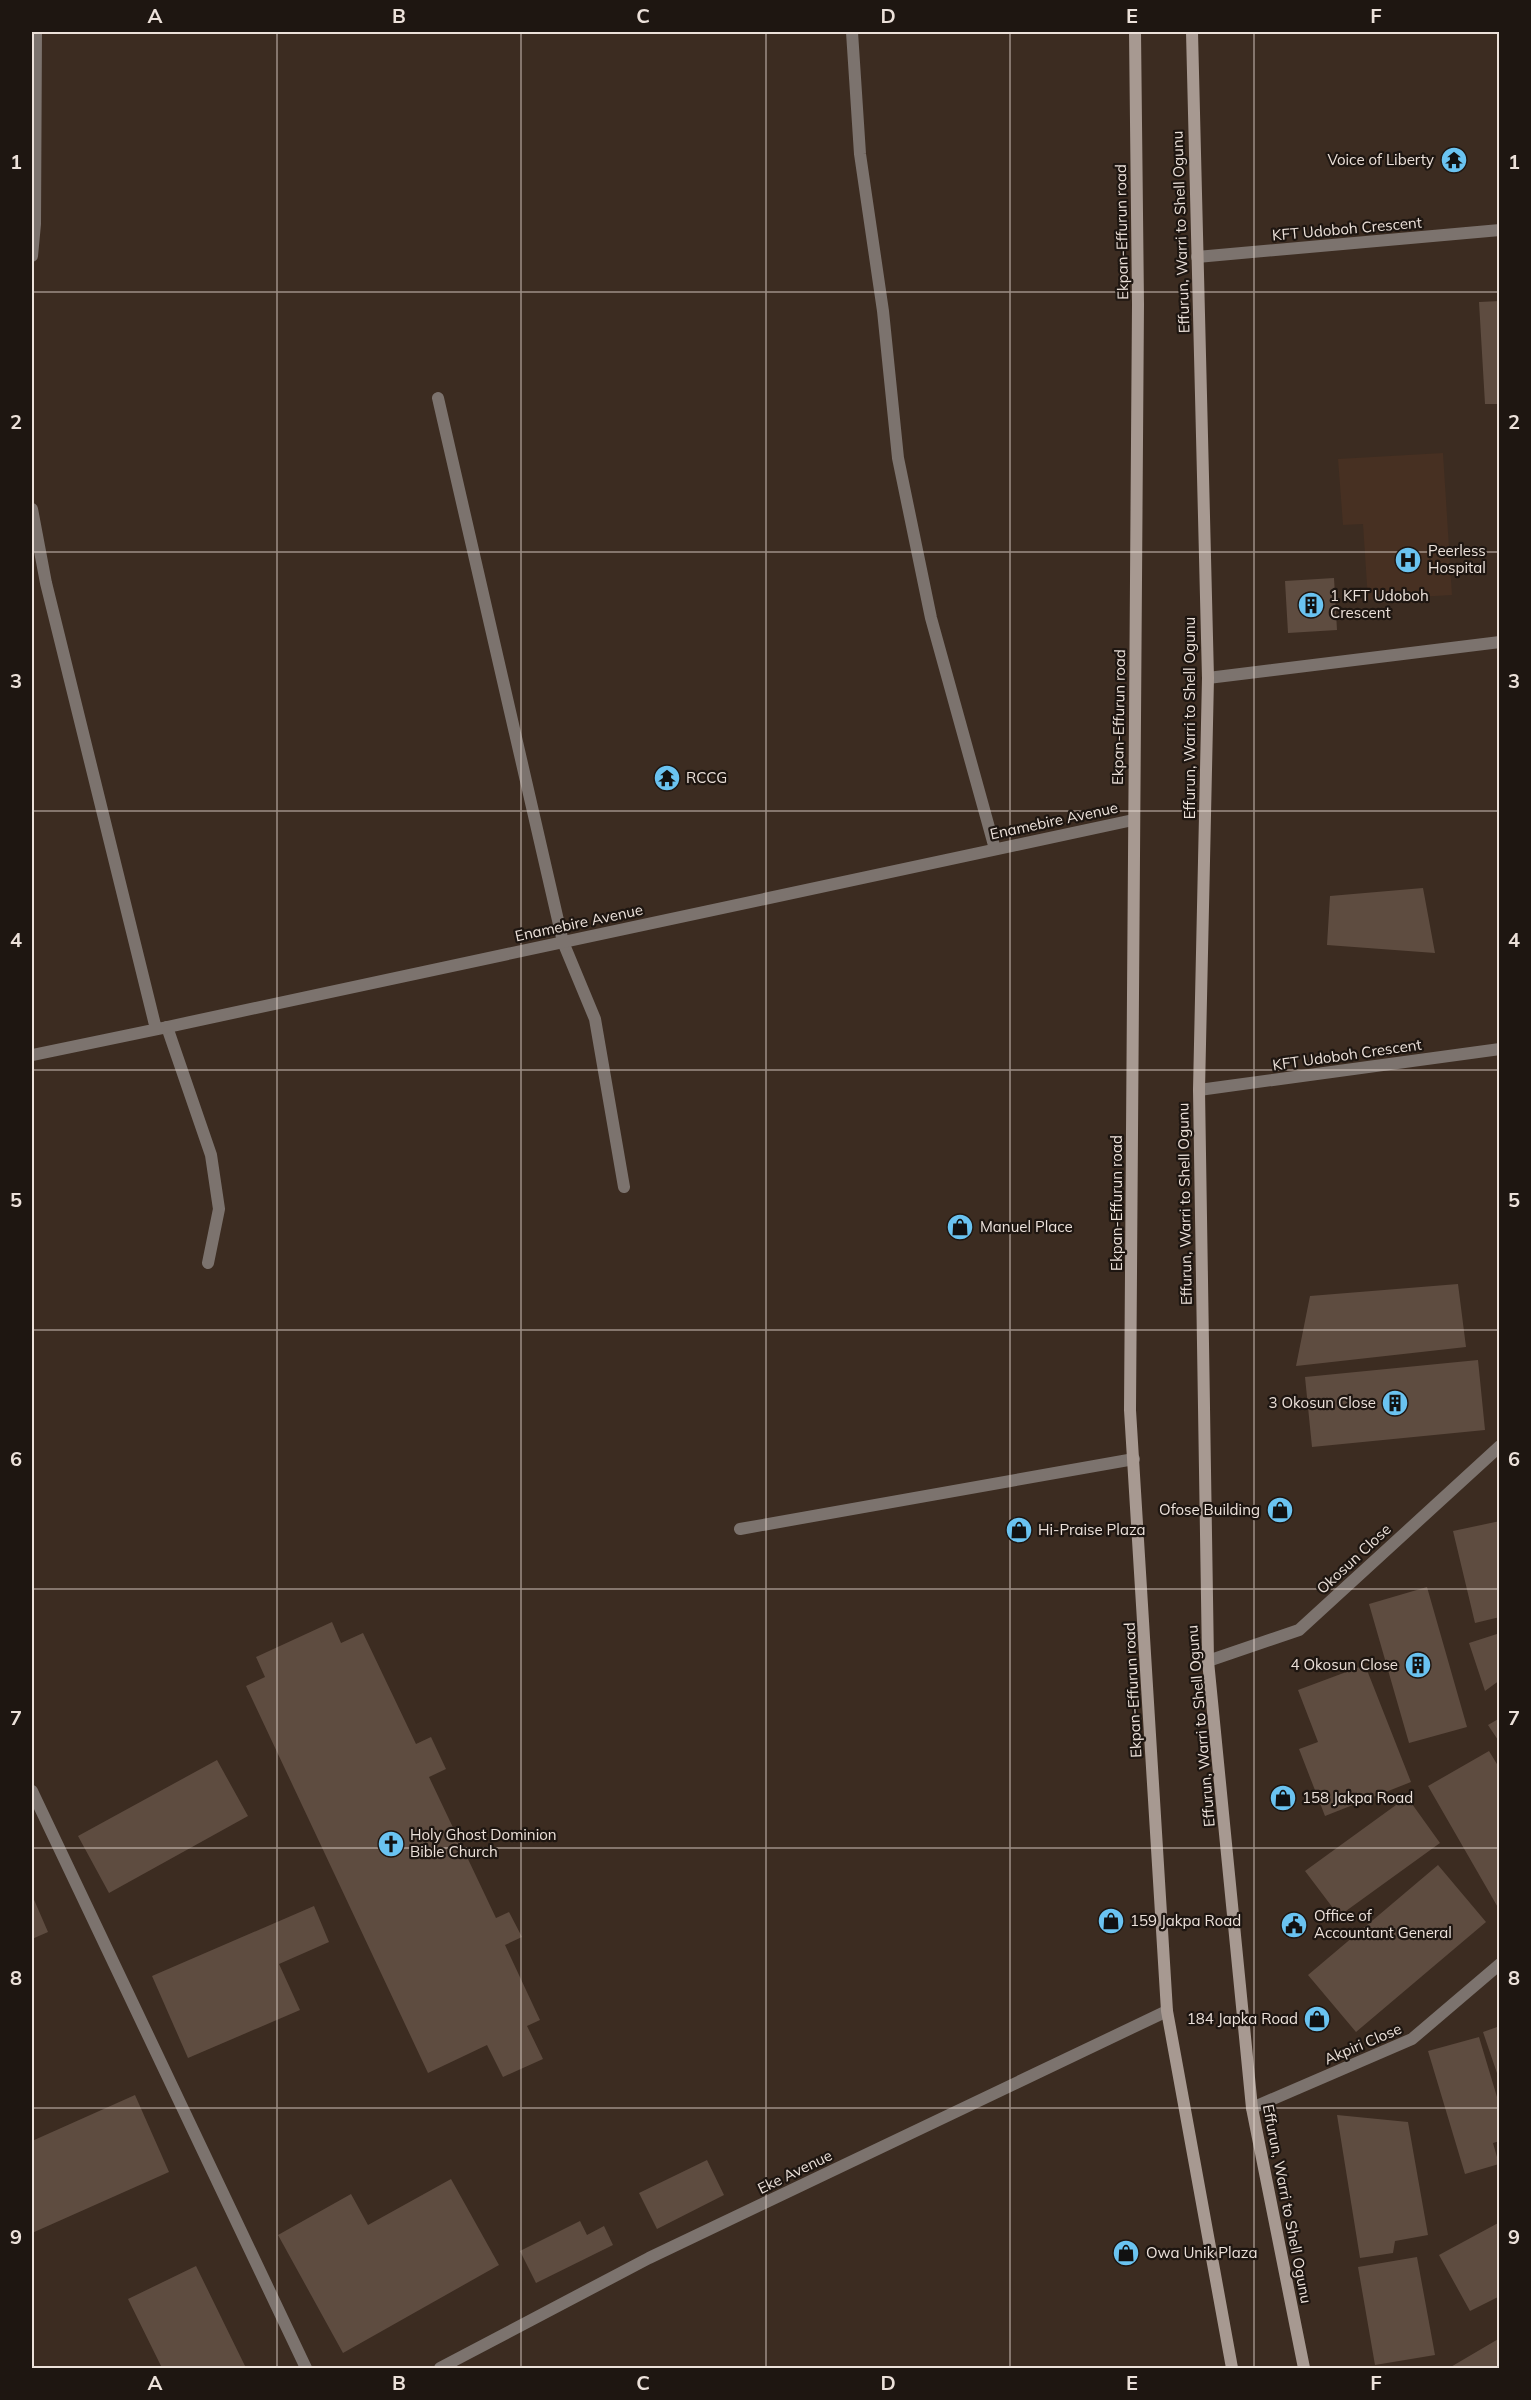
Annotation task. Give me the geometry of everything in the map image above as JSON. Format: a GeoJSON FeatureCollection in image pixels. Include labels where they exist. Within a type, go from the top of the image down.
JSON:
{"type":"FeatureCollection","features":[{"type":"Feature","properties":{"kind":"main road","name":"Ekpan-Effurun road"},"geometry":{"type":"LineString","coordinates":[[1135,32],[1138,304],[1130,1410],[1167,2011],[1232,2368]]}},
{"type":"Feature","properties":{"kind":"main road","name":"Effurun, Warri to Shell Ogunu"},"geometry":{"type":"LineString","coordinates":[[1192,32],[1208,678],[1198,1090],[1208,1661],[1252,2108],[1304,2368]]}},
{"type":"Feature","properties":{"kind":"street"},"geometry":{"type":"LineString","coordinates":[[32,256],[35,224],[36,32]]}},
{"type":"Feature","properties":{"kind":"street"},"geometry":{"type":"LineString","coordinates":[[852,32],[860,154],[883,311],[898,458],[931,618],[995,849]]}},
{"type":"Feature","properties":{"kind":"street","name":"KFT Udoboh Crescent"},"geometry":{"type":"LineString","coordinates":[[1197,257],[1500,230]]}},
{"type":"Feature","properties":{"kind":"street"},"geometry":{"type":"LineString","coordinates":[[438,398],[563,942],[595,1019],[624,1187]]}},
{"type":"Feature","properties":{"kind":"street"},"geometry":{"type":"LineString","coordinates":[[32,509],[46,583],[162,1028],[211,1155],[219,1209],[208,1263]]}},
{"type":"Feature","properties":{"kind":"street"},"geometry":{"type":"LineString","coordinates":[[1208,678],[1500,642]]}},
{"type":"Feature","properties":{"kind":"street","name":"Enamebire Avenue"},"geometry":{"type":"LineString","coordinates":[[32,1055],[1133,820]]}},
{"type":"Feature","properties":{"kind":"street","name":"KFT Udoboh Crescent"},"geometry":{"type":"LineString","coordinates":[[1198,1090],[1500,1049]]}},
{"type":"Feature","properties":{"kind":"street","name":"Okosun Close"},"geometry":{"type":"LineString","coordinates":[[1208,1661],[1299,1630],[1500,1446]]}},
{"type":"Feature","properties":{"kind":"street"},"geometry":{"type":"LineString","coordinates":[[740,1529],[1134,1459]]}},
{"type":"Feature","properties":{"kind":"street"},"geometry":{"type":"LineString","coordinates":[[32,1791],[306,2368]]}},
{"type":"Feature","properties":{"kind":"street","name":"Akpiri Close"},"geometry":{"type":"LineString","coordinates":[[1252,2108],[1412,2039],[1500,1964]]}},
{"type":"Feature","properties":{"kind":"street","name":"Eke Avenue"},"geometry":{"type":"LineString","coordinates":[[440,2368],[649,2258],[1167,2011]]}},
{"type":"Feature","properties":{"kind":"shaded area","name":"Peerless Hospital"},"geometry":{"type":"Polygon","coordinates":[[[1443,453],[1452,595],[1368,600],[1363,524],[1343,525],[1338,459],[1443,453]]]}},
{"type":"Feature","properties":{"kind":"building"},"geometry":{"type":"Polygon","coordinates":[[[1500,301],[1500,404],[1485,404],[1479,302],[1500,301]]]}},
{"type":"Feature","properties":{"kind":"building","name":"1 KFT Udoboh Crescent"},"geometry":{"type":"Polygon","coordinates":[[[1334,578],[1337,630],[1288,633],[1285,581],[1334,578]]]}},
{"type":"Feature","properties":{"kind":"building"},"geometry":{"type":"Polygon","coordinates":[[[1423,888],[1435,953],[1327,945],[1330,896],[1423,888]]]}},
{"type":"Feature","properties":{"kind":"building"},"geometry":{"type":"Polygon","coordinates":[[[1458,1284],[1466,1347],[1296,1366],[1310,1296],[1458,1284]]]}},
{"type":"Feature","properties":{"kind":"building","name":"3 Okosun Close"},"geometry":{"type":"Polygon","coordinates":[[[1478,1360],[1485,1430],[1312,1447],[1305,1377],[1478,1360]]]}},
{"type":"Feature","properties":{"kind":"building"},"geometry":{"type":"Polygon","coordinates":[[[1500,1521],[1500,1617],[1475,1623],[1453,1531],[1500,1521]]]}},
{"type":"Feature","properties":{"kind":"building","name":"4 Okosun Close"},"geometry":{"type":"Polygon","coordinates":[[[1427,1587],[1467,1727],[1409,1743],[1369,1604],[1427,1587]]]}},
{"type":"Feature","properties":{"kind":"building","name":"Holy Ghost Dominion Bible Church"},"geometry":{"type":"Polygon","coordinates":[[[332,1622],[341,1643],[363,1633],[416,1744],[431,1737],[446,1769],[429,1777],[496,1918],[509,1912],[522,1937],[505,1945],[540,2020],[527,2026],[543,2059],[503,2077],[487,2045],[428,2073],[246,1686],[265,1677],[256,1657],[332,1622]]]}},
{"type":"Feature","properties":{"kind":"building"},"geometry":{"type":"Polygon","coordinates":[[[1500,1633],[1500,1680],[1485,1691],[1469,1643],[1500,1633]]]}},
{"type":"Feature","properties":{"kind":"building"},"geometry":{"type":"Polygon","coordinates":[[[1365,1665],[1411,1782],[1325,1816],[1299,1749],[1318,1742],[1298,1690],[1365,1665]]]}},
{"type":"Feature","properties":{"kind":"building"},"geometry":{"type":"Polygon","coordinates":[[[1500,1718],[1500,1743],[1488,1725],[1500,1718]]]}},
{"type":"Feature","properties":{"kind":"building"},"geometry":{"type":"Polygon","coordinates":[[[1489,1751],[1500,1769],[1500,1911],[1428,1786],[1489,1751]]]}},
{"type":"Feature","properties":{"kind":"building"},"geometry":{"type":"Polygon","coordinates":[[[217,1760],[248,1816],[109,1893],[78,1836],[217,1760]]]}},
{"type":"Feature","properties":{"kind":"building"},"geometry":{"type":"Polygon","coordinates":[[[1407,1797],[1440,1843],[1339,1916],[1305,1871],[1407,1797]]]}},
{"type":"Feature","properties":{"kind":"building"},"geometry":{"type":"Polygon","coordinates":[[[1438,1865],[1486,1922],[1356,2032],[1308,1975],[1438,1865]]]}},
{"type":"Feature","properties":{"kind":"building"},"geometry":{"type":"Polygon","coordinates":[[[32,1895],[48,1932],[32,1939],[32,1895]]]}},
{"type":"Feature","properties":{"kind":"building"},"geometry":{"type":"Polygon","coordinates":[[[314,1906],[329,1942],[279,1964],[300,2010],[188,2058],[152,1976],[314,1906]]]}},
{"type":"Feature","properties":{"kind":"building"},"geometry":{"type":"Polygon","coordinates":[[[1500,2026],[1500,2079],[1499,2079],[1483,2032],[1500,2026]]]}},
{"type":"Feature","properties":{"kind":"building"},"geometry":{"type":"Polygon","coordinates":[[[1479,2037],[1500,2107],[1500,2141],[1493,2143],[1499,2164],[1465,2174],[1428,2051],[1479,2037]]]}},
{"type":"Feature","properties":{"kind":"building"},"geometry":{"type":"Polygon","coordinates":[[[135,2095],[169,2172],[32,2233],[32,2141],[135,2095]]]}},
{"type":"Feature","properties":{"kind":"building"},"geometry":{"type":"Polygon","coordinates":[[[1337,2115],[1408,2122],[1428,2235],[1395,2241],[1393,2253],[1360,2258],[1337,2115]]]}},
{"type":"Feature","properties":{"kind":"building"},"geometry":{"type":"Polygon","coordinates":[[[707,2160],[724,2195],[657,2229],[639,2193],[707,2160]]]}},
{"type":"Feature","properties":{"kind":"building"},"geometry":{"type":"Polygon","coordinates":[[[451,2179],[499,2265],[343,2353],[278,2235],[351,2194],[368,2225],[451,2179]]]}},
{"type":"Feature","properties":{"kind":"building"},"geometry":{"type":"Polygon","coordinates":[[[580,2221],[587,2235],[604,2226],[613,2245],[536,2283],[520,2251],[580,2221]]]}},
{"type":"Feature","properties":{"kind":"building"},"geometry":{"type":"Polygon","coordinates":[[[1500,2222],[1500,2296],[1470,2311],[1439,2255],[1500,2222]]]}},
{"type":"Feature","properties":{"kind":"building"},"geometry":{"type":"Polygon","coordinates":[[[1417,2257],[1435,2355],[1375,2365],[1358,2267],[1417,2257]]]}},
{"type":"Feature","properties":{"kind":"building"},"geometry":{"type":"Polygon","coordinates":[[[196,2266],[246,2368],[162,2368],[128,2299],[196,2266]]]}},
{"type":"Feature","properties":{"kind":"building"},"geometry":{"type":"Polygon","coordinates":[[[1500,2338],[1500,2368],[1449,2368],[1500,2338]]]}},
{"type":"Feature","properties":{"kind":"place","name":"Voice of Liberty"},"geometry":{"type":"Point","coordinates":[1454,160]}},
{"type":"Feature","properties":{"kind":"place","name":"Peerless Hospital"},"geometry":{"type":"Point","coordinates":[1408,560]}},
{"type":"Feature","properties":{"kind":"place","name":"1 KFT Udoboh Crescent"},"geometry":{"type":"Point","coordinates":[1311,605]}},
{"type":"Feature","properties":{"kind":"place","name":"RCCG"},"geometry":{"type":"Point","coordinates":[667,778]}},
{"type":"Feature","properties":{"kind":"place","name":"Manuel Place"},"geometry":{"type":"Point","coordinates":[960,1227]}},
{"type":"Feature","properties":{"kind":"place","name":"3 Okosun Close"},"geometry":{"type":"Point","coordinates":[1395,1403]}},
{"type":"Feature","properties":{"kind":"place","name":"Ofose Building"},"geometry":{"type":"Point","coordinates":[1280,1510]}},
{"type":"Feature","properties":{"kind":"place","name":"Hi-Praise Plaza"},"geometry":{"type":"Point","coordinates":[1019,1530]}},
{"type":"Feature","properties":{"kind":"place","name":"4 Okosun Close"},"geometry":{"type":"Point","coordinates":[1418,1665]}},
{"type":"Feature","properties":{"kind":"place","name":"158 Jakpa Road"},"geometry":{"type":"Point","coordinates":[1283,1798]}},
{"type":"Feature","properties":{"kind":"place","name":"Holy Ghost Dominion Bible Church"},"geometry":{"type":"Point","coordinates":[391,1844]}},
{"type":"Feature","properties":{"kind":"place","name":"159 Jakpa Road"},"geometry":{"type":"Point","coordinates":[1111,1921]}},
{"type":"Feature","properties":{"kind":"place","name":"Office of Accountant General"},"geometry":{"type":"Point","coordinates":[1294,1925]}},
{"type":"Feature","properties":{"kind":"place","name":"184 Japka Road"},"geometry":{"type":"Point","coordinates":[1317,2019]}},
{"type":"Feature","properties":{"kind":"place","name":"Owa Unik Plaza"},"geometry":{"type":"Point","coordinates":[1126,2253]}}]}
